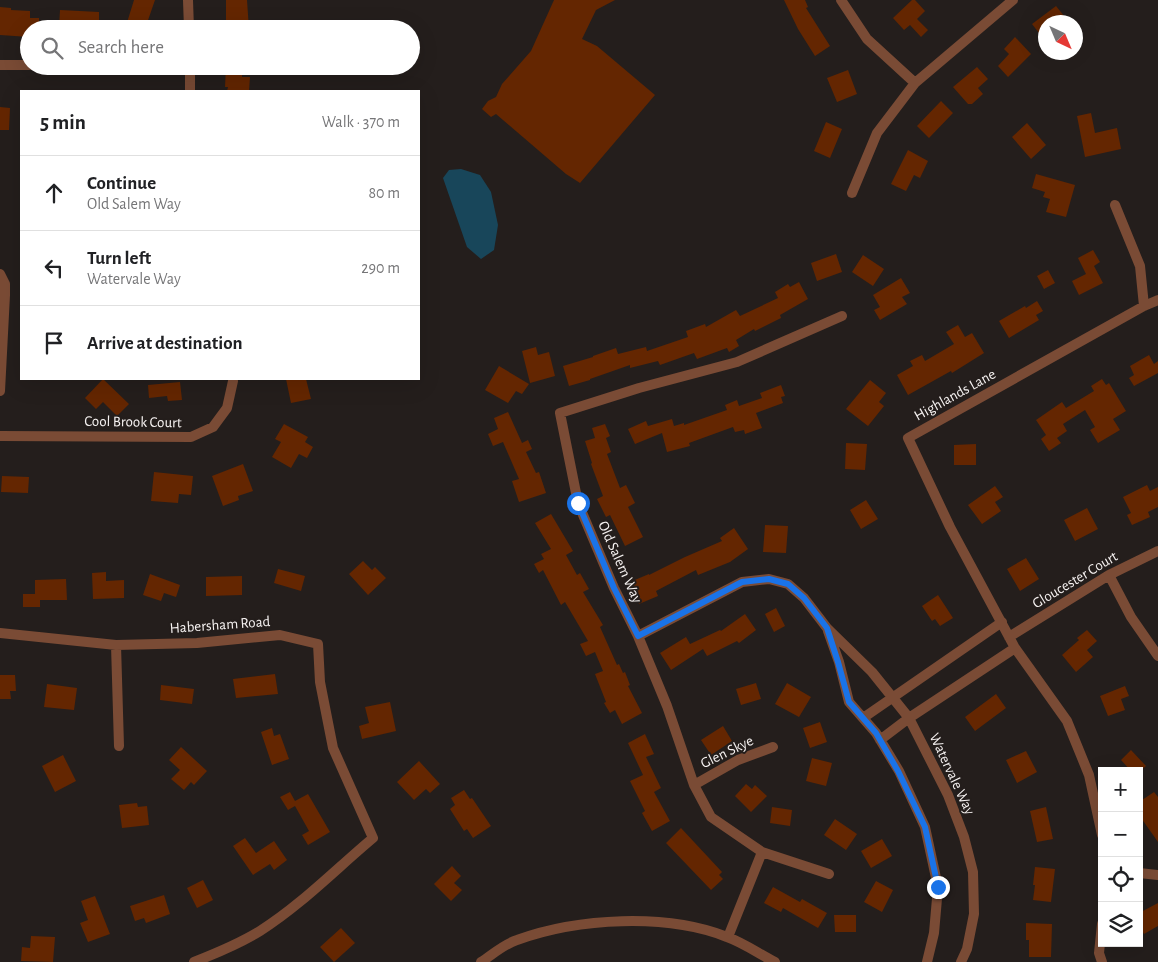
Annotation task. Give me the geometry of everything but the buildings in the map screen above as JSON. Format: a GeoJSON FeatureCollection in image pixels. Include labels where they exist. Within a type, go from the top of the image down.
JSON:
{"type":"FeatureCollection","features":[{"type":"Feature","properties":{"kind":"street"},"geometry":{"type":"LineString","coordinates":[[188,0],[189,20]]}},
{"type":"Feature","properties":{"kind":"street"},"geometry":{"type":"LineString","coordinates":[[841,0],[867,39],[914,83]]}},
{"type":"Feature","properties":{"kind":"street"},"geometry":{"type":"LineString","coordinates":[[852,193],[877,133],[914,83],[1013,0]]}},
{"type":"Feature","properties":{"kind":"street"},"geometry":{"type":"LineString","coordinates":[[0,65],[20,65]]}},
{"type":"Feature","properties":{"kind":"street"},"geometry":{"type":"LineString","coordinates":[[190,75],[190,90]]}},
{"type":"Feature","properties":{"kind":"street"},"geometry":{"type":"LineString","coordinates":[[1115,205],[1140,266],[1144,306]]}},
{"type":"Feature","properties":{"kind":"street"},"geometry":{"type":"LineString","coordinates":[[0,274],[5,284],[5,295],[0,391]]}},
{"type":"Feature","properties":{"kind":"street","name":"Highlands Lane"},"geometry":{"type":"LineString","coordinates":[[1098,817],[1089,775],[1066,721],[1015,648],[950,527],[908,438],[1144,306],[1158,300]]}},
{"type":"Feature","properties":{"kind":"street","name":"Old Salem Way"},"geometry":{"type":"LineString","coordinates":[[829,874],[762,852],[710,817],[694,786],[667,706],[638,636],[614,588],[578,503],[560,413],[639,388],[737,362],[842,316]]}},
{"type":"Feature","properties":{"kind":"street","name":"Cool Brook Court"},"geometry":{"type":"LineString","coordinates":[[0,436],[191,437],[213,427],[218,421],[227,408],[233,381]]}},
{"type":"Feature","properties":{"kind":"street","name":"Gloucester Court"},"geometry":{"type":"LineString","coordinates":[[1009,637],[1109,576],[1158,551]]}},
{"type":"Feature","properties":{"kind":"street"},"geometry":{"type":"LineString","coordinates":[[1109,576],[1131,617],[1158,656]]}},
{"type":"Feature","properties":{"kind":"street","name":"Watervale Way"},"geometry":{"type":"LineString","coordinates":[[638,636],[742,582],[769,579],[788,584],[804,598],[827,628],[872,672],[909,718],[948,795],[964,837],[973,872],[974,914],[967,948],[961,962]]}},
{"type":"Feature","properties":{"kind":"street"},"geometry":{"type":"LineString","coordinates":[[863,718],[1002,622]]}},
{"type":"Feature","properties":{"kind":"street","name":"Watervale Way"},"geometry":{"type":"LineString","coordinates":[[827,628],[849,702],[880,740],[898,771],[925,827],[938,887],[934,933],[927,962]]}},
{"type":"Feature","properties":{"kind":"street","name":"Habersham Road"},"geometry":{"type":"LineString","coordinates":[[0,633],[116,645],[197,643],[280,635],[318,644],[320,682],[333,748],[373,838],[290,910],[260,931],[230,947],[194,962]]}},
{"type":"Feature","properties":{"kind":"street"},"geometry":{"type":"LineString","coordinates":[[116,645],[119,746]]}},
{"type":"Feature","properties":{"kind":"street"},"geometry":{"type":"LineString","coordinates":[[880,740],[909,718],[1015,648]]}},
{"type":"Feature","properties":{"kind":"street","name":"Glen Skye"},"geometry":{"type":"LineString","coordinates":[[694,786],[738,760],[773,747]]}},
{"type":"Feature","properties":{"kind":"street"},"geometry":{"type":"LineString","coordinates":[[728,937],[762,852]]}},
{"type":"Feature","properties":{"kind":"street"},"geometry":{"type":"LineString","coordinates":[[1143,873],[1158,875]]}},
{"type":"Feature","properties":{"kind":"street"},"geometry":{"type":"LineString","coordinates":[[481,962],[515,940],[566,928],[619,921],[661,922],[691,927],[728,937],[775,962]]}},
{"type":"Feature","properties":{"kind":"street"},"geometry":{"type":"LineString","coordinates":[[1100,947],[1099,953],[1102,962]]}},
{"type":"Feature","properties":{"kind":"water"},"geometry":{"type":"Polygon","coordinates":[[[461,169],[480,175],[491,192],[498,225],[494,250],[481,259],[467,247],[443,178],[449,170],[461,169]]]}},
{"type":"Feature","properties":{"kind":"route"},"geometry":{"type":"LineString","coordinates":[[578,503],[614,588],[638,636],[742,582],[769,579],[788,584],[804,598],[827,628],[849,702],[876,733],[898,771],[925,827],[938,887]]}}]}
